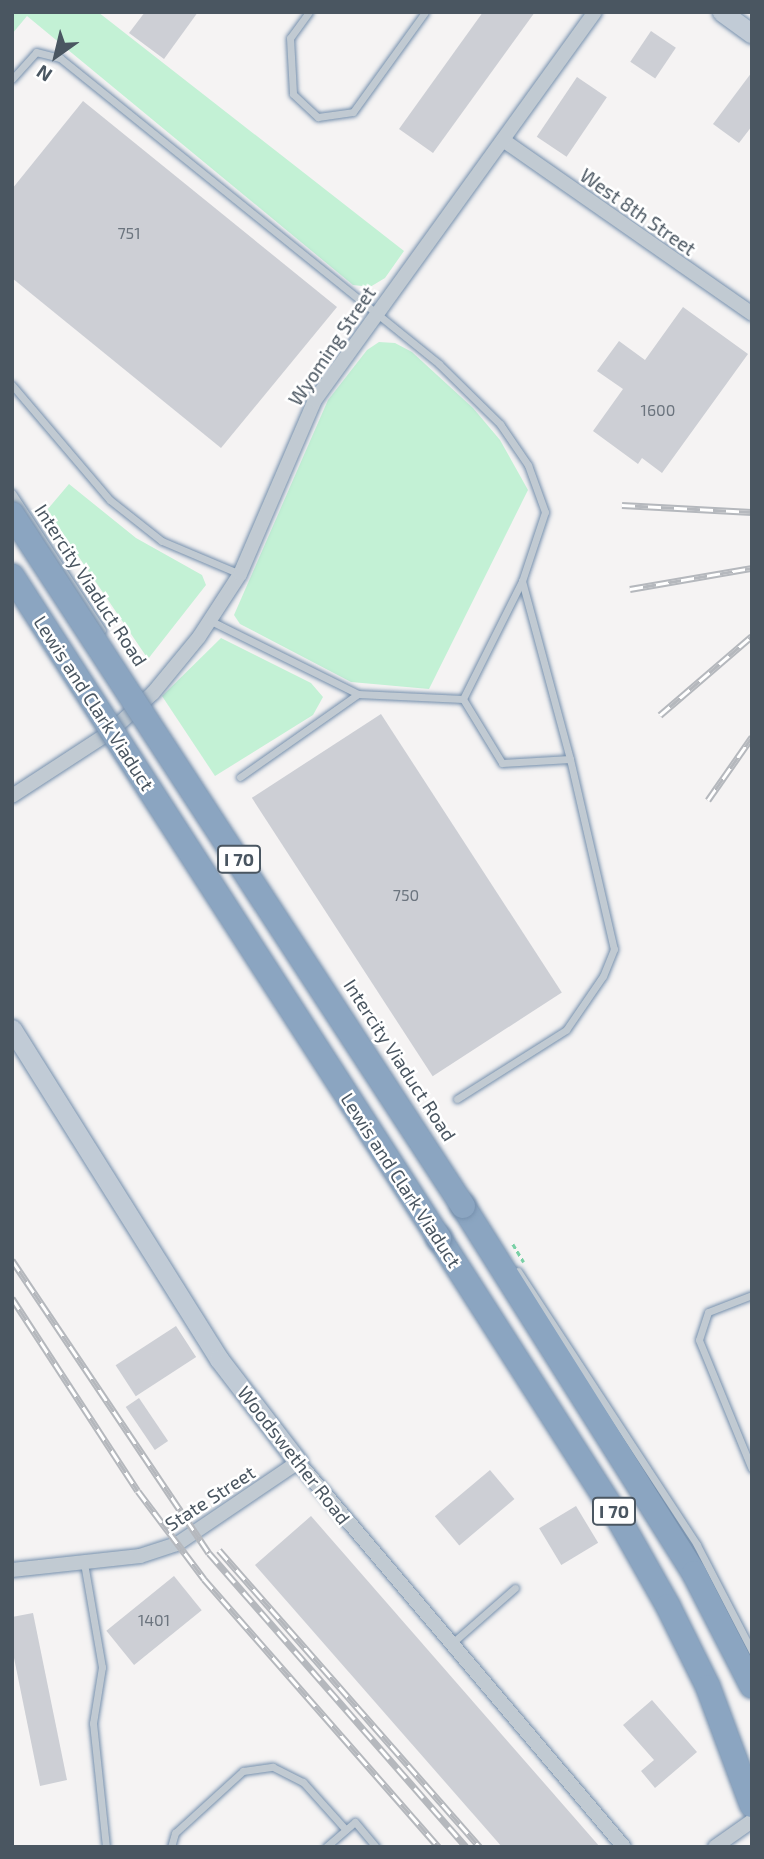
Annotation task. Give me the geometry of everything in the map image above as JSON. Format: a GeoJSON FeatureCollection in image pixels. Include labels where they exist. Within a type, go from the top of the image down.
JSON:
{"type":"FeatureCollection","features":[{"type":"Feature","properties":{"kind":"highway","name":"Lewis and Clark Viaduct"},"geometry":{"type":"LineString","coordinates":[[12,514],[478,1228],[694,1573],[752,1686]]}},
{"type":"Feature","properties":{"kind":"highway","name":"Lewis and Clark Viaduct"},"geometry":{"type":"LineString","coordinates":[[12,576],[621,1521],[708,1688],[752,1805]]}},
{"type":"Feature","properties":{"kind":"street","name":"Wyoming Street"},"geometry":{"type":"LineString","coordinates":[[12,796],[130,715],[146,700],[211,621],[240,574],[315,400],[595,12]]}},
{"type":"Feature","properties":{"kind":"street"},"geometry":{"type":"LineString","coordinates":[[723,12],[750,29]]}},
{"type":"Feature","properties":{"kind":"street","name":"West 8th Street"},"geometry":{"type":"LineString","coordinates":[[503,140],[752,314]]}},
{"type":"Feature","properties":{"kind":"street","name":"Woodswether Road"},"geometry":{"type":"LineString","coordinates":[[12,1029],[219,1359],[298,1462],[624,1847]]}},
{"type":"Feature","properties":{"kind":"street","name":"State Street"},"geometry":{"type":"LineString","coordinates":[[12,1570],[140,1556],[177,1544],[298,1462]]}},
{"type":"Feature","properties":{"kind":"street"},"geometry":{"type":"LineString","coordinates":[[715,1847],[752,1821]]}},
{"type":"Feature","properties":{"kind":"lane"},"geometry":{"type":"LineString","coordinates":[[309,12],[290,38],[293,94],[318,117],[353,112],[425,12]]}},
{"type":"Feature","properties":{"kind":"lane"},"geometry":{"type":"LineString","coordinates":[[12,79],[36,52],[60,58],[472,394],[528,465],[545,512],[522,581],[463,699]]}},
{"type":"Feature","properties":{"kind":"lane"},"geometry":{"type":"LineString","coordinates":[[12,385],[110,500],[162,541],[240,574]]}},
{"type":"Feature","properties":{"kind":"lane","name":"Intercity Viaduct Road"},"geometry":{"type":"LineString","coordinates":[[12,493],[105,634]]}},
{"type":"Feature","properties":{"kind":"lane"},"geometry":{"type":"LineString","coordinates":[[457,1099],[566,1030],[603,976],[614,949],[570,759],[522,581]]}},
{"type":"Feature","properties":{"kind":"lane"},"geometry":{"type":"LineString","coordinates":[[211,621],[358,694],[463,699]]}},
{"type":"Feature","properties":{"kind":"lane","name":"Intercity Viaduct Road"},"geometry":{"type":"LineString","coordinates":[[120,658],[493,1232]]}},
{"type":"Feature","properties":{"kind":"lane"},"geometry":{"type":"LineString","coordinates":[[240,777],[358,694]]}},
{"type":"Feature","properties":{"kind":"lane"},"geometry":{"type":"LineString","coordinates":[[463,699],[502,763],[570,759]]}},
{"type":"Feature","properties":{"kind":"lane"},"geometry":{"type":"LineString","coordinates":[[508,1255],[697,1545],[752,1651]]}},
{"type":"Feature","properties":{"kind":"lane"},"geometry":{"type":"LineString","coordinates":[[752,1295],[708,1312],[699,1340],[752,1469]]}},
{"type":"Feature","properties":{"kind":"lane"},"geometry":{"type":"LineString","coordinates":[[84,1562],[102,1667],[93,1723],[106,1847]]}},
{"type":"Feature","properties":{"kind":"lane"},"geometry":{"type":"LineString","coordinates":[[451,1645],[515,1588]]}},
{"type":"Feature","properties":{"kind":"lane"},"geometry":{"type":"LineString","coordinates":[[171,1847],[176,1833],[243,1772],[274,1767],[303,1782],[346,1830]]}},
{"type":"Feature","properties":{"kind":"lane"},"geometry":{"type":"LineString","coordinates":[[326,1847],[355,1822],[376,1847]]}},
{"type":"Feature","properties":{"kind":"green space"},"geometry":{"type":"Polygon","coordinates":[[[12,12],[98,12],[404,251],[385,278],[370,287],[353,285],[27,16],[12,34],[12,12]]]}},
{"type":"Feature","properties":{"kind":"green space"},"geometry":{"type":"Polygon","coordinates":[[[379,342],[395,343],[412,352],[473,408],[500,440],[528,490],[429,689],[351,682],[240,624],[234,615],[328,400],[367,350],[379,342]]]}},
{"type":"Feature","properties":{"kind":"green space"},"geometry":{"type":"Polygon","coordinates":[[[69,484],[136,538],[202,575],[206,585],[148,659],[47,510],[69,484]]]}},
{"type":"Feature","properties":{"kind":"green space"},"geometry":{"type":"Polygon","coordinates":[[[221,638],[311,683],[323,697],[313,715],[215,776],[162,696],[221,638]]]}},
{"type":"Feature","properties":{"kind":"building"},"geometry":{"type":"Polygon","coordinates":[[[145,12],[198,12],[164,59],[129,33],[145,12]]]}},
{"type":"Feature","properties":{"kind":"building"},"geometry":{"type":"Polygon","coordinates":[[[483,12],[535,12],[433,153],[399,129],[483,12]]]}},
{"type":"Feature","properties":{"kind":"building"},"geometry":{"type":"Polygon","coordinates":[[[651,31],[676,48],[655,78],[630,62],[651,31]]]}},
{"type":"Feature","properties":{"kind":"building"},"geometry":{"type":"Polygon","coordinates":[[[752,72],[752,126],[739,143],[713,124],[752,72]]]}},
{"type":"Feature","properties":{"kind":"building"},"geometry":{"type":"Polygon","coordinates":[[[577,77],[607,97],[567,157],[537,137],[577,77]]]}},
{"type":"Feature","properties":{"kind":"building"},"geometry":{"type":"Polygon","coordinates":[[[83,101],[337,307],[221,448],[12,278],[12,189],[83,101]]]}},
{"type":"Feature","properties":{"kind":"building"},"geometry":{"type":"Polygon","coordinates":[[[683,307],[748,354],[662,473],[642,458],[638,464],[593,431],[623,389],[597,371],[619,341],[645,360],[683,307]]]}},
{"type":"Feature","properties":{"kind":"building"},"geometry":{"type":"Polygon","coordinates":[[[381,714],[562,992],[433,1076],[252,798],[381,714]]]}},
{"type":"Feature","properties":{"kind":"building"},"geometry":{"type":"Polygon","coordinates":[[[176,1326],[196,1357],[136,1396],[116,1365],[176,1326]]]}},
{"type":"Feature","properties":{"kind":"building"},"geometry":{"type":"Polygon","coordinates":[[[139,1398],[168,1441],[155,1450],[126,1407],[139,1398]]]}},
{"type":"Feature","properties":{"kind":"building"},"geometry":{"type":"Polygon","coordinates":[[[490,1470],[514,1499],[459,1545],[435,1516],[490,1470]]]}},
{"type":"Feature","properties":{"kind":"building"},"geometry":{"type":"Polygon","coordinates":[[[576,1506],[598,1543],[561,1565],[539,1528],[576,1506]]]}},
{"type":"Feature","properties":{"kind":"building"},"geometry":{"type":"Polygon","coordinates":[[[311,1516],[600,1847],[502,1847],[255,1565],[311,1516]]]}},
{"type":"Feature","properties":{"kind":"building"},"geometry":{"type":"Polygon","coordinates":[[[174,1576],[202,1610],[134,1665],[106,1631],[174,1576]]]}},
{"type":"Feature","properties":{"kind":"building"},"geometry":{"type":"Polygon","coordinates":[[[33,1613],[67,1780],[40,1786],[12,1648],[12,1617],[33,1613]]]}},
{"type":"Feature","properties":{"kind":"building"},"geometry":{"type":"Polygon","coordinates":[[[652,1700],[697,1752],[655,1788],[641,1771],[654,1760],[623,1725],[652,1700]]]}},
{"type":"Feature","properties":{"kind":"railway"},"geometry":{"type":"LineString","coordinates":[[622,505],[752,512]]}},
{"type":"Feature","properties":{"kind":"railway"},"geometry":{"type":"LineString","coordinates":[[630,589],[752,568]]}},
{"type":"Feature","properties":{"kind":"railway"},"geometry":{"type":"LineString","coordinates":[[660,715],[752,636]]}},
{"type":"Feature","properties":{"kind":"railway"},"geometry":{"type":"LineString","coordinates":[[708,800],[752,737]]}},
{"type":"Feature","properties":{"kind":"railway"},"geometry":{"type":"LineString","coordinates":[[12,1260],[209,1553],[466,1847]]}},
{"type":"Feature","properties":{"kind":"railway"},"geometry":{"type":"LineString","coordinates":[[12,1298],[138,1491],[204,1579],[439,1847]]}},
{"type":"Feature","properties":{"kind":"railway"},"geometry":{"type":"LineString","coordinates":[[219,1550],[480,1847]]}}]}
